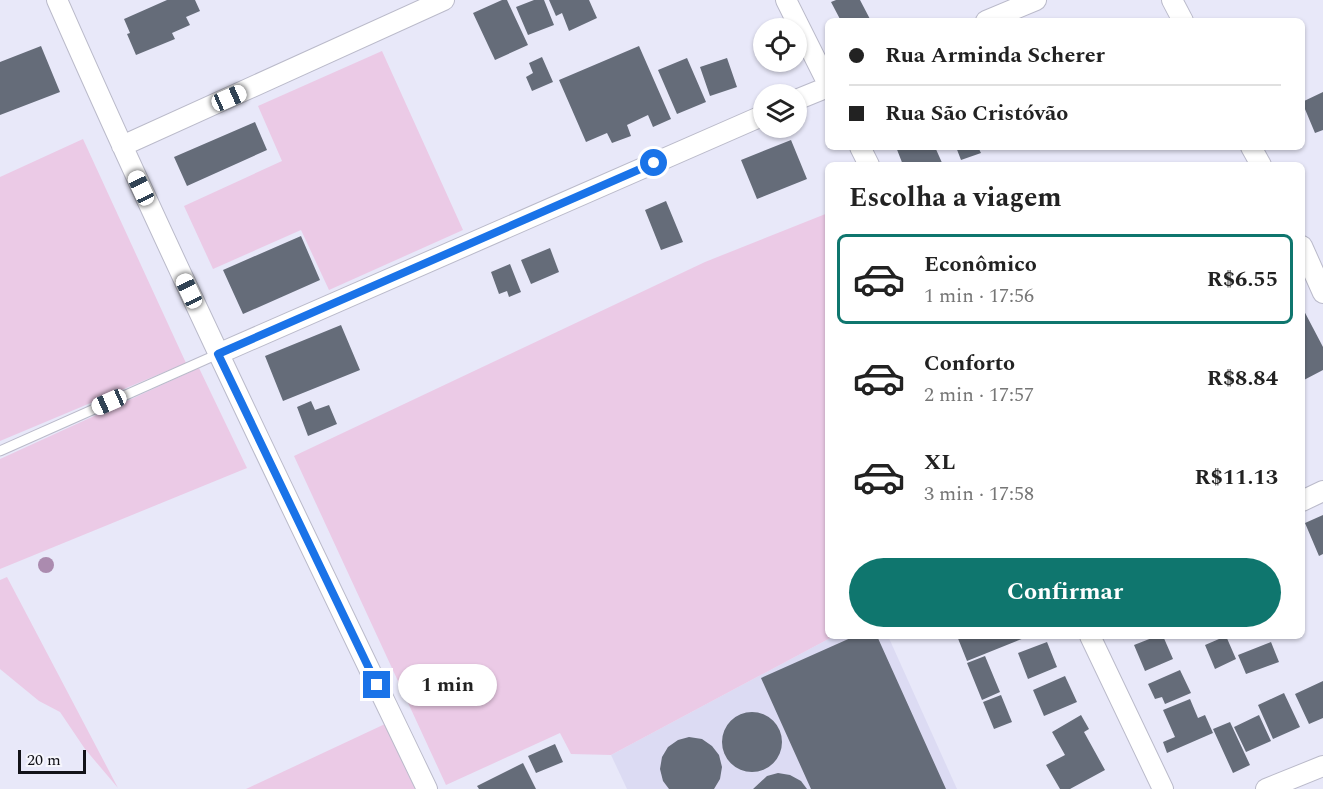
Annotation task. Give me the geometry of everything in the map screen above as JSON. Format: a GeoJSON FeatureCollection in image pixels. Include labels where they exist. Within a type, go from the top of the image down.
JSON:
{"type":"FeatureCollection","features":[{"type":"Feature","properties":{"kind":"street"},"geometry":{"type":"LineString","coordinates":[[57,0],[218,354],[427,789]]}},
{"type":"Feature","properties":{"kind":"street"},"geometry":{"type":"LineString","coordinates":[[122,146],[444,0]]}},
{"type":"Feature","properties":{"kind":"street"},"geometry":{"type":"LineString","coordinates":[[786,0],[825,79]]}},
{"type":"Feature","properties":{"kind":"street"},"geometry":{"type":"LineString","coordinates":[[993,18],[1036,0]]}},
{"type":"Feature","properties":{"kind":"street"},"geometry":{"type":"LineString","coordinates":[[1172,0],[1181,18]]}},
{"type":"Feature","properties":{"kind":"street"},"geometry":{"type":"LineString","coordinates":[[807,95],[825,86]]}},
{"type":"Feature","properties":{"kind":"street"},"geometry":{"type":"LineString","coordinates":[[218,354],[753,120]]}},
{"type":"Feature","properties":{"kind":"street"},"geometry":{"type":"LineString","coordinates":[[1305,253],[1323,293]]}},
{"type":"Feature","properties":{"kind":"street"},"geometry":{"type":"LineString","coordinates":[[1305,500],[1323,491]]}},
{"type":"Feature","properties":{"kind":"street"},"geometry":{"type":"LineString","coordinates":[[1091,639],[1163,789]]}},
{"type":"Feature","properties":{"kind":"street"},"geometry":{"type":"LineString","coordinates":[[1266,789],[1323,766]]}},
{"type":"Feature","properties":{"kind":"lane"},"geometry":{"type":"LineString","coordinates":[[0,451],[218,354]]}},
{"type":"Feature","properties":{"kind":"shaded area"},"geometry":{"type":"Polygon","coordinates":[[[382,51],[463,230],[329,290],[301,230],[213,269],[184,206],[282,161],[258,106],[382,51]]]}},
{"type":"Feature","properties":{"kind":"shaded area"},"geometry":{"type":"Polygon","coordinates":[[[83,139],[186,363],[0,441],[0,177],[83,139]]]}},
{"type":"Feature","properties":{"kind":"shaded area"},"geometry":{"type":"Polygon","coordinates":[[[825,214],[825,639],[828,639],[611,755],[571,754],[560,733],[446,785],[294,456],[705,262],[825,214]]]}},
{"type":"Feature","properties":{"kind":"shaded area"},"geometry":{"type":"Polygon","coordinates":[[[199,368],[247,468],[0,569],[0,459],[199,368]]]}},
{"type":"Feature","properties":{"kind":"shaded area"},"geometry":{"type":"Polygon","coordinates":[[[7,577],[118,788],[85,749],[60,712],[39,701],[0,669],[0,580],[7,577]]]}},
{"type":"Feature","properties":{"kind":"shaded area"},"geometry":{"type":"Polygon","coordinates":[[[828,639],[889,639],[957,789],[627,789],[611,755],[828,639]]]}},
{"type":"Feature","properties":{"kind":"shaded area"},"geometry":{"type":"Polygon","coordinates":[[[385,724],[415,789],[246,789],[385,724]]]}},
{"type":"Feature","properties":{"kind":"building"},"geometry":{"type":"Polygon","coordinates":[[[167,0],[195,0],[200,11],[186,17],[190,25],[172,33],[175,39],[136,55],[127,34],[130,33],[124,19],[167,0]]]}},
{"type":"Feature","properties":{"kind":"building"},"geometry":{"type":"Polygon","coordinates":[[[507,0],[528,45],[495,60],[473,13],[507,0]]]}},
{"type":"Feature","properties":{"kind":"building"},"geometry":{"type":"Polygon","coordinates":[[[534,0],[544,0],[554,25],[528,35],[516,7],[534,0]]]}},
{"type":"Feature","properties":{"kind":"building"},"geometry":{"type":"Polygon","coordinates":[[[549,0],[589,0],[597,18],[569,31],[562,13],[556,16],[549,0]]]}},
{"type":"Feature","properties":{"kind":"building"},"geometry":{"type":"Polygon","coordinates":[[[860,0],[869,18],[839,18],[831,2],[860,0]]]}},
{"type":"Feature","properties":{"kind":"building"},"geometry":{"type":"Polygon","coordinates":[[[41,46],[60,92],[0,115],[0,62],[41,46]]]}},
{"type":"Feature","properties":{"kind":"building"},"geometry":{"type":"Polygon","coordinates":[[[639,46],[671,119],[653,127],[648,115],[627,125],[631,136],[612,143],[607,133],[586,142],[559,80],[639,46]]]}},
{"type":"Feature","properties":{"kind":"building"},"geometry":{"type":"Polygon","coordinates":[[[542,57],[553,82],[532,91],[526,77],[533,73],[529,63],[542,57]]]}},
{"type":"Feature","properties":{"kind":"building"},"geometry":{"type":"Polygon","coordinates":[[[687,58],[706,102],[677,114],[658,70],[687,58]]]}},
{"type":"Feature","properties":{"kind":"building"},"geometry":{"type":"Polygon","coordinates":[[[727,58],[737,87],[710,96],[700,67],[727,58]]]}},
{"type":"Feature","properties":{"kind":"building"},"geometry":{"type":"Polygon","coordinates":[[[1323,92],[1323,130],[1315,133],[1305,109],[1305,101],[1323,92]]]}},
{"type":"Feature","properties":{"kind":"building"},"geometry":{"type":"Polygon","coordinates":[[[255,122],[267,150],[187,186],[174,157],[255,122]]]}},
{"type":"Feature","properties":{"kind":"building"},"geometry":{"type":"Polygon","coordinates":[[[791,140],[807,179],[757,199],[741,160],[791,140]]]}},
{"type":"Feature","properties":{"kind":"building"},"geometry":{"type":"Polygon","coordinates":[[[897,150],[936,150],[942,162],[902,162],[897,150]]]}},
{"type":"Feature","properties":{"kind":"building"},"geometry":{"type":"Polygon","coordinates":[[[957,150],[980,150],[981,153],[961,160],[957,150]]]}},
{"type":"Feature","properties":{"kind":"building"},"geometry":{"type":"Polygon","coordinates":[[[666,201],[683,242],[661,250],[645,210],[666,201]]]}},
{"type":"Feature","properties":{"kind":"building"},"geometry":{"type":"Polygon","coordinates":[[[301,236],[320,280],[243,314],[223,270],[301,236]]]}},
{"type":"Feature","properties":{"kind":"building"},"geometry":{"type":"Polygon","coordinates":[[[550,248],[559,272],[531,284],[521,260],[550,248]]]}},
{"type":"Feature","properties":{"kind":"building"},"geometry":{"type":"Polygon","coordinates":[[[510,264],[521,292],[509,297],[507,291],[499,294],[491,272],[510,264]]]}},
{"type":"Feature","properties":{"kind":"building"},"geometry":{"type":"Polygon","coordinates":[[[1305,313],[1323,347],[1323,370],[1305,379],[1305,313]]]}},
{"type":"Feature","properties":{"kind":"building"},"geometry":{"type":"Polygon","coordinates":[[[341,325],[360,370],[283,401],[265,356],[341,325]]]}},
{"type":"Feature","properties":{"kind":"building"},"geometry":{"type":"Polygon","coordinates":[[[311,401],[315,410],[329,405],[337,424],[308,436],[297,407],[311,401]]]}},
{"type":"Feature","properties":{"kind":"building"},"geometry":{"type":"Polygon","coordinates":[[[1323,515],[1323,554],[1319,556],[1305,523],[1323,515]]]}},
{"type":"Feature","properties":{"kind":"building"},"geometry":{"type":"Polygon","coordinates":[[[848,639],[878,639],[946,789],[811,789],[761,678],[848,639]]]}},
{"type":"Feature","properties":{"kind":"building"},"geometry":{"type":"Polygon","coordinates":[[[958,639],[1022,639],[967,661],[958,639]]]}},
{"type":"Feature","properties":{"kind":"building"},"geometry":{"type":"Polygon","coordinates":[[[1149,639],[1164,639],[1173,659],[1145,671],[1134,645],[1149,639]]]}},
{"type":"Feature","properties":{"kind":"building"},"geometry":{"type":"Polygon","coordinates":[[[1219,639],[1227,639],[1236,659],[1215,669],[1205,645],[1219,639]]]}},
{"type":"Feature","properties":{"kind":"building"},"geometry":{"type":"Polygon","coordinates":[[[1047,642],[1057,667],[1028,679],[1018,653],[1047,642]]]}},
{"type":"Feature","properties":{"kind":"building"},"geometry":{"type":"Polygon","coordinates":[[[1271,642],[1279,662],[1246,674],[1238,655],[1271,642]]]}},
{"type":"Feature","properties":{"kind":"building"},"geometry":{"type":"Polygon","coordinates":[[[985,656],[1000,692],[982,700],[967,663],[985,656]]]}},
{"type":"Feature","properties":{"kind":"building"},"geometry":{"type":"Polygon","coordinates":[[[1180,670],[1191,693],[1165,704],[1162,697],[1155,699],[1148,684],[1180,670]]]}},
{"type":"Feature","properties":{"kind":"building"},"geometry":{"type":"Polygon","coordinates":[[[1065,676],[1077,702],[1044,716],[1033,690],[1065,676]]]}},
{"type":"Feature","properties":{"kind":"building"},"geometry":{"type":"Polygon","coordinates":[[[1323,681],[1323,718],[1309,724],[1295,694],[1323,681]]]}},
{"type":"Feature","properties":{"kind":"building"},"geometry":{"type":"Polygon","coordinates":[[[1284,693],[1300,727],[1273,739],[1258,705],[1284,693]]]}},
{"type":"Feature","properties":{"kind":"building"},"geometry":{"type":"Polygon","coordinates":[[[1001,695],[1012,722],[994,729],[983,702],[1001,695]]]}},
{"type":"Feature","properties":{"kind":"building"},"geometry":{"type":"Polygon","coordinates":[[[1190,699],[1198,718],[1205,715],[1213,733],[1167,753],[1163,742],[1175,737],[1163,710],[1190,699]]]}},
{"type":"Feature","properties":{"kind":"building"},"geometry":{"type":"Polygon","coordinates":[[[746,712],[758,712],[769,717],[777,725],[782,742],[780,754],[769,767],[758,772],[746,772],[735,767],[727,759],[722,748],[722,736],[727,725],[735,717],[746,712]]]}},
{"type":"Feature","properties":{"kind":"building"},"geometry":{"type":"Polygon","coordinates":[[[1081,715],[1089,729],[1084,732],[1105,770],[1070,789],[1060,789],[1046,765],[1065,755],[1052,732],[1081,715]]]}},
{"type":"Feature","properties":{"kind":"building"},"geometry":{"type":"Polygon","coordinates":[[[1259,715],[1271,741],[1246,752],[1234,727],[1259,715]]]}},
{"type":"Feature","properties":{"kind":"building"},"geometry":{"type":"Polygon","coordinates":[[[1230,722],[1250,765],[1233,773],[1213,729],[1230,722]]]}},
{"type":"Feature","properties":{"kind":"building"},"geometry":{"type":"Polygon","coordinates":[[[689,737],[702,739],[719,755],[722,767],[720,779],[714,789],[669,789],[663,781],[660,769],[662,757],[668,747],[678,740],[689,737]]]}},
{"type":"Feature","properties":{"kind":"building"},"geometry":{"type":"Polygon","coordinates":[[[555,744],[563,762],[536,773],[528,756],[555,744]]]}},
{"type":"Feature","properties":{"kind":"building"},"geometry":{"type":"Polygon","coordinates":[[[523,763],[536,789],[479,789],[477,786],[523,763]]]}},
{"type":"Feature","properties":{"kind":"building"},"geometry":{"type":"Polygon","coordinates":[[[778,773],[790,775],[801,781],[807,789],[753,789],[767,776],[778,773]]]}},
{"type":"Feature","properties":{"kind":"route"},"geometry":{"type":"LineString","coordinates":[[377,685],[218,354],[654,163]]}}]}
